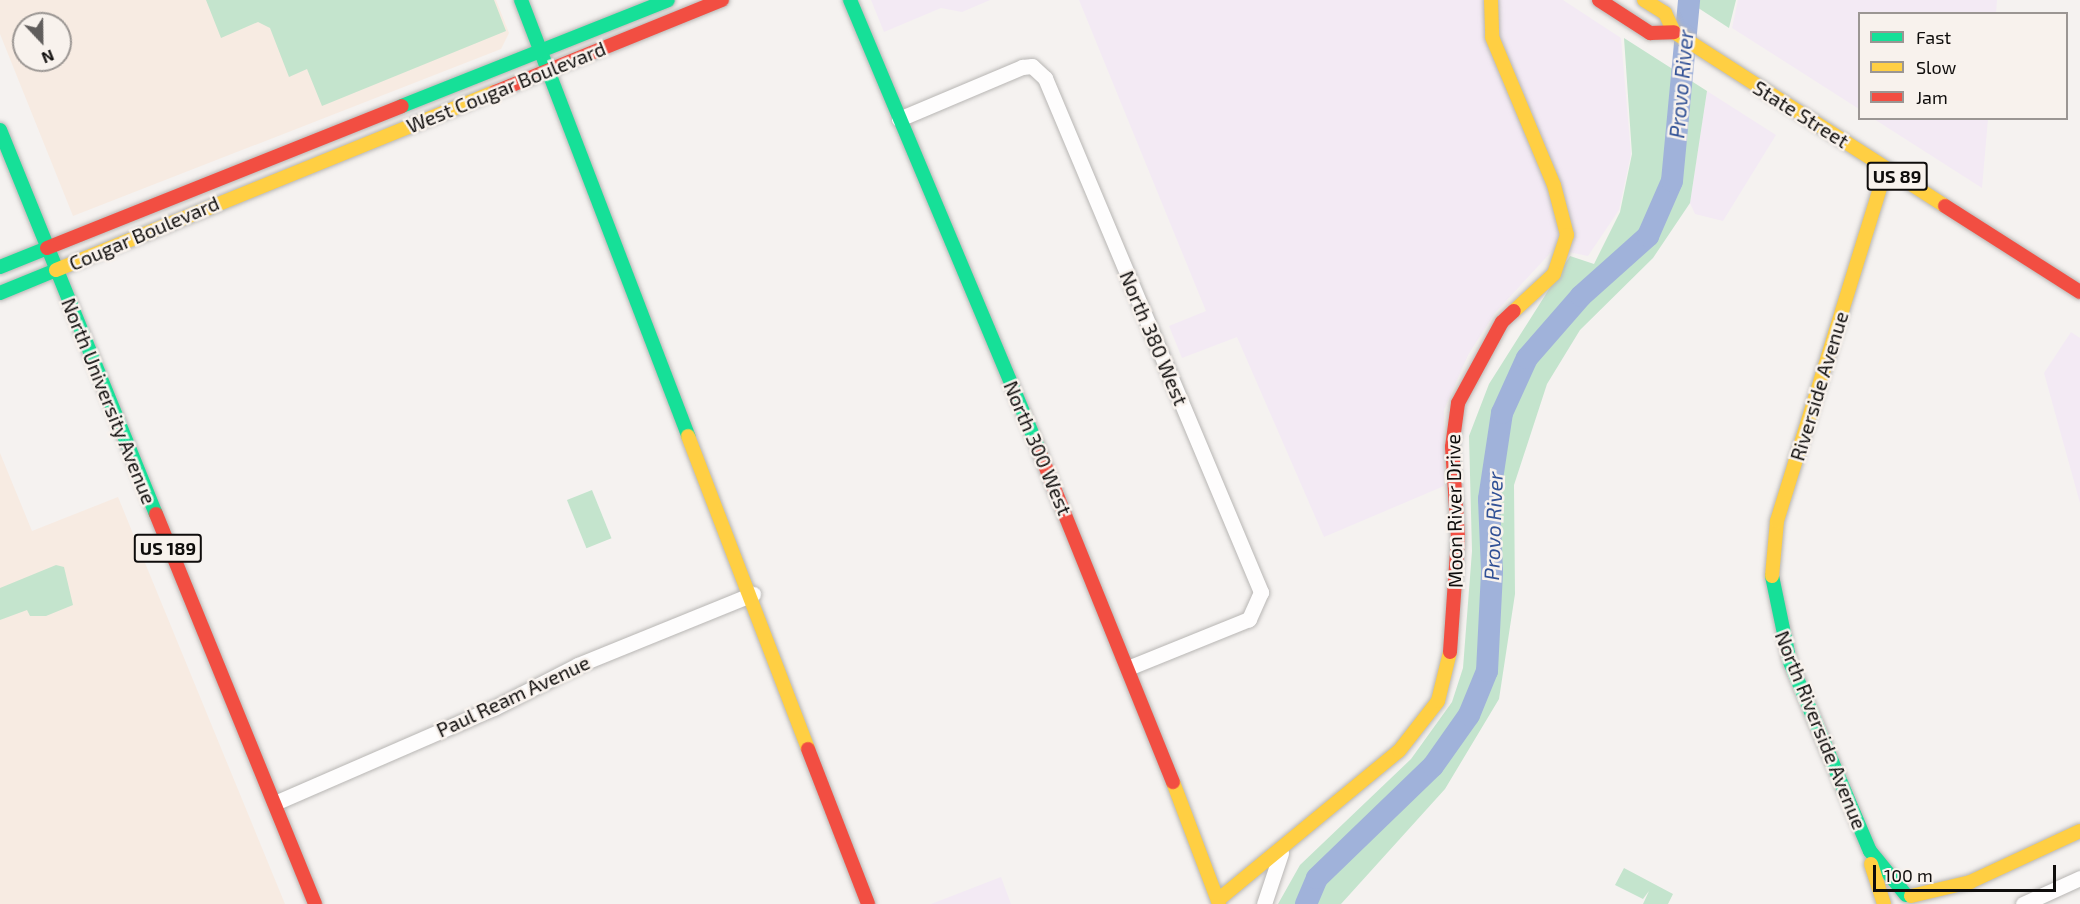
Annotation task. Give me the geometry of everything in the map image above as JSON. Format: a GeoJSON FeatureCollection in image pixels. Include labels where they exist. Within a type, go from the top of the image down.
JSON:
{"type":"FeatureCollection","features":[{"type":"Feature","properties":{"kind":"main road"},"geometry":{"type":"LineString","coordinates":[[522,0],[753,594],[868,904]]}},
{"type":"Feature","properties":{"kind":"main road","name":"West Cougar Boulevard"},"geometry":{"type":"LineString","coordinates":[[537,37],[630,0]]}},
{"type":"Feature","properties":{"kind":"main road"},"geometry":{"type":"LineString","coordinates":[[639,0],[654,6]]}},
{"type":"Feature","properties":{"kind":"main road","name":"West Cougar Boulevard"},"geometry":{"type":"LineString","coordinates":[[228,177],[668,0]]}},
{"type":"Feature","properties":{"kind":"main road","name":"West Cougar Boulevard"},"geometry":{"type":"LineString","coordinates":[[289,173],[722,0]]}},
{"type":"Feature","properties":{"kind":"main road","name":"North 300 West"},"geometry":{"type":"LineString","coordinates":[[850,0],[1130,667],[1218,902],[1303,835]]}},
{"type":"Feature","properties":{"kind":"main road","name":"Moon River Drive"},"geometry":{"type":"LineString","coordinates":[[1303,835],[1399,751],[1438,701],[1449,665],[1456,599],[1452,447],[1458,403],[1502,322],[1554,274],[1563,255],[1565,216],[1492,37],[1491,0]]}},
{"type":"Feature","properties":{"kind":"main road","name":"State Street"},"geometry":{"type":"LineString","coordinates":[[1599,0],[1650,33],[1674,32]]}},
{"type":"Feature","properties":{"kind":"main road","name":"State Street"},"geometry":{"type":"LineString","coordinates":[[1644,0],[1665,13],[1674,32],[1714,59],[2080,292]]}},
{"type":"Feature","properties":{"kind":"main road","name":"North University Avenue"},"geometry":{"type":"LineString","coordinates":[[0,130],[315,904]]}},
{"type":"Feature","properties":{"kind":"main road","name":"Riverside Avenue"},"geometry":{"type":"LineString","coordinates":[[1775,607],[1777,520],[1886,168]]}},
{"type":"Feature","properties":{"kind":"main road","name":"Cougar Boulevard"},"geometry":{"type":"LineString","coordinates":[[0,293],[289,173]]}},
{"type":"Feature","properties":{"kind":"main road","name":"Cougar Boulevard"},"geometry":{"type":"LineString","coordinates":[[0,267],[228,177]]}},
{"type":"Feature","properties":{"kind":"main road","name":"North Riverside Avenue"},"geometry":{"type":"LineString","coordinates":[[1775,607],[1790,662],[1870,851],[1885,904]]}},
{"type":"Feature","properties":{"kind":"main road"},"geometry":{"type":"LineString","coordinates":[[1885,904],[1913,899],[1970,882],[2080,831]]}},
{"type":"Feature","properties":{"kind":"main road","name":"North Riverside Avenue"},"geometry":{"type":"LineString","coordinates":[[1870,851],[1913,899]]}},
{"type":"Feature","properties":{"kind":"main road"},"geometry":{"type":"LineString","coordinates":[[1944,904],[1970,882]]}},
{"type":"Feature","properties":{"kind":"street","name":"North 380 West"},"geometry":{"type":"LineString","coordinates":[[900,119],[1032,66],[1045,78],[1258,585],[1261,599],[1254,614],[1130,667]]}},
{"type":"Feature","properties":{"kind":"street","name":"Paul Ream Avenue"},"geometry":{"type":"LineString","coordinates":[[275,803],[493,709],[585,662],[753,594]]}},
{"type":"Feature","properties":{"kind":"street"},"geometry":{"type":"LineString","coordinates":[[1264,904],[1281,853]]}},
{"type":"Feature","properties":{"kind":"street"},"geometry":{"type":"LineString","coordinates":[[2023,904],[2080,878]]}},
{"type":"Feature","properties":{"kind":"shaded area"},"geometry":{"type":"Polygon","coordinates":[[[0,0],[496,0],[509,33],[501,49],[73,216],[15,72],[72,72],[72,12],[12,12],[12,64],[0,34],[0,0]]]}},
{"type":"Feature","properties":{"kind":"shaded area"},"geometry":{"type":"Polygon","coordinates":[[[871,0],[990,0],[962,12],[941,8],[884,32],[871,0]]]}},
{"type":"Feature","properties":{"kind":"shaded area"},"geometry":{"type":"Polygon","coordinates":[[[1079,0],[1563,0],[1621,38],[1631,154],[1619,210],[1588,256],[1554,249],[1495,313],[1468,355],[1444,410],[1444,486],[1324,537],[1237,337],[1182,358],[1169,326],[1206,311],[1079,0]]]}},
{"type":"Feature","properties":{"kind":"shaded area"},"geometry":{"type":"Polygon","coordinates":[[[1738,0],[1997,0],[1996,12],[1858,12],[1858,108],[1732,28],[1738,0]]]}},
{"type":"Feature","properties":{"kind":"shaded area"},"geometry":{"type":"Polygon","coordinates":[[[1707,91],[1776,135],[1723,221],[1695,214],[1690,203],[1707,91]]]}},
{"type":"Feature","properties":{"kind":"shaded area"},"geometry":{"type":"Polygon","coordinates":[[[1876,120],[1988,120],[1982,188],[1876,120]]]}},
{"type":"Feature","properties":{"kind":"shaded area"},"geometry":{"type":"Polygon","coordinates":[[[2071,332],[2080,338],[2080,503],[2044,373],[2071,332]]]}},
{"type":"Feature","properties":{"kind":"shaded area"},"geometry":{"type":"Polygon","coordinates":[[[0,453],[32,531],[118,497],[285,904],[0,904],[0,453]]]}},
{"type":"Feature","properties":{"kind":"shaded area"},"geometry":{"type":"Polygon","coordinates":[[[1001,877],[1011,904],[931,904],[1001,877]]]}},
{"type":"Feature","properties":{"kind":"green space"},"geometry":{"type":"Polygon","coordinates":[[[206,0],[494,0],[506,31],[322,106],[307,69],[289,77],[270,28],[258,22],[221,38],[206,0]]]}},
{"type":"Feature","properties":{"kind":"green space"},"geometry":{"type":"Polygon","coordinates":[[[1686,0],[1736,0],[1729,28],[1686,0]]]}},
{"type":"Feature","properties":{"kind":"green space"},"geometry":{"type":"Polygon","coordinates":[[[1624,38],[1707,91],[1690,203],[1653,258],[1580,330],[1547,384],[1514,485],[1515,594],[1499,699],[1445,789],[1341,904],[1278,904],[1300,865],[1411,759],[1452,702],[1463,668],[1472,551],[1469,436],[1489,384],[1570,256],[1594,264],[1620,212],[1632,154],[1624,38]]]}},
{"type":"Feature","properties":{"kind":"green space"},"geometry":{"type":"Polygon","coordinates":[[[592,490],[611,538],[586,548],[567,500],[592,490]]]}},
{"type":"Feature","properties":{"kind":"green space"},"geometry":{"type":"Polygon","coordinates":[[[56,565],[64,567],[73,605],[46,616],[30,616],[27,610],[0,620],[0,588],[56,565]]]}},
{"type":"Feature","properties":{"kind":"green space"},"geometry":{"type":"Polygon","coordinates":[[[1624,868],[1673,894],[1668,904],[1643,904],[1649,891],[1643,899],[1615,885],[1624,868]]]}},
{"type":"Feature","properties":{"kind":"waterway","name":"Provo River"},"geometry":{"type":"LineString","coordinates":[[1306,904],[1317,878],[1433,766],[1469,715],[1487,671],[1492,571],[1489,499],[1502,413],[1527,358],[1581,296],[1648,236],[1672,181],[1689,0]]}},
{"type":"Feature","properties":{"kind":"traffic: fast"},"geometry":{"type":"LineString","coordinates":[[521,0],[688,436]]}},
{"type":"Feature","properties":{"kind":"traffic: fast"},"geometry":{"type":"LineString","coordinates":[[402,106],[668,0]]}},
{"type":"Feature","properties":{"kind":"traffic: fast"},"geometry":{"type":"LineString","coordinates":[[850,0],[1040,453]]}},
{"type":"Feature","properties":{"kind":"traffic: fast"},"geometry":{"type":"LineString","coordinates":[[0,130],[156,514]]}},
{"type":"Feature","properties":{"kind":"traffic: fast"},"geometry":{"type":"LineString","coordinates":[[0,267],[47,248]]}},
{"type":"Feature","properties":{"kind":"traffic: fast"},"geometry":{"type":"LineString","coordinates":[[0,293],[56,270]]}},
{"type":"Feature","properties":{"kind":"traffic: fast"},"geometry":{"type":"LineString","coordinates":[[1772,576],[1790,662],[1870,851],[1906,895]]}},
{"type":"Feature","properties":{"kind":"traffic: slow"},"geometry":{"type":"LineString","coordinates":[[1491,0],[1492,37],[1554,185],[1567,235],[1554,274],[1514,311]]}},
{"type":"Feature","properties":{"kind":"traffic: slow"},"geometry":{"type":"LineString","coordinates":[[1644,0],[1665,13],[1674,32],[1945,206]]}},
{"type":"Feature","properties":{"kind":"traffic: slow"},"geometry":{"type":"LineString","coordinates":[[56,270],[495,92]]}},
{"type":"Feature","properties":{"kind":"traffic: slow"},"geometry":{"type":"LineString","coordinates":[[1772,576],[1777,521],[1886,168]]}},
{"type":"Feature","properties":{"kind":"traffic: slow"},"geometry":{"type":"LineString","coordinates":[[688,436],[808,749]]}},
{"type":"Feature","properties":{"kind":"traffic: slow"},"geometry":{"type":"LineString","coordinates":[[1218,900],[1399,751],[1438,701],[1450,652]]}},
{"type":"Feature","properties":{"kind":"traffic: slow"},"geometry":{"type":"LineString","coordinates":[[1173,782],[1219,904]]}},
{"type":"Feature","properties":{"kind":"traffic: slow"},"geometry":{"type":"LineString","coordinates":[[1911,896],[1970,882],[2080,831]]}},
{"type":"Feature","properties":{"kind":"traffic: slow"},"geometry":{"type":"LineString","coordinates":[[1871,864],[1884,904]]}},
{"type":"Feature","properties":{"kind":"traffic: jam"},"geometry":{"type":"LineString","coordinates":[[495,92],[722,0]]}},
{"type":"Feature","properties":{"kind":"traffic: jam"},"geometry":{"type":"LineString","coordinates":[[1599,0],[1650,33],[1674,32]]}},
{"type":"Feature","properties":{"kind":"traffic: jam"},"geometry":{"type":"LineString","coordinates":[[47,248],[402,106]]}},
{"type":"Feature","properties":{"kind":"traffic: jam"},"geometry":{"type":"LineString","coordinates":[[1945,206],[2080,292]]}},
{"type":"Feature","properties":{"kind":"traffic: jam"},"geometry":{"type":"LineString","coordinates":[[1450,652],[1458,537],[1452,447],[1458,403],[1502,322],[1514,311]]}},
{"type":"Feature","properties":{"kind":"traffic: jam"},"geometry":{"type":"LineString","coordinates":[[1040,453],[1173,782]]}},
{"type":"Feature","properties":{"kind":"traffic: jam"},"geometry":{"type":"LineString","coordinates":[[156,514],[315,904]]}},
{"type":"Feature","properties":{"kind":"traffic: jam"},"geometry":{"type":"LineString","coordinates":[[808,749],[868,904]]}}]}
